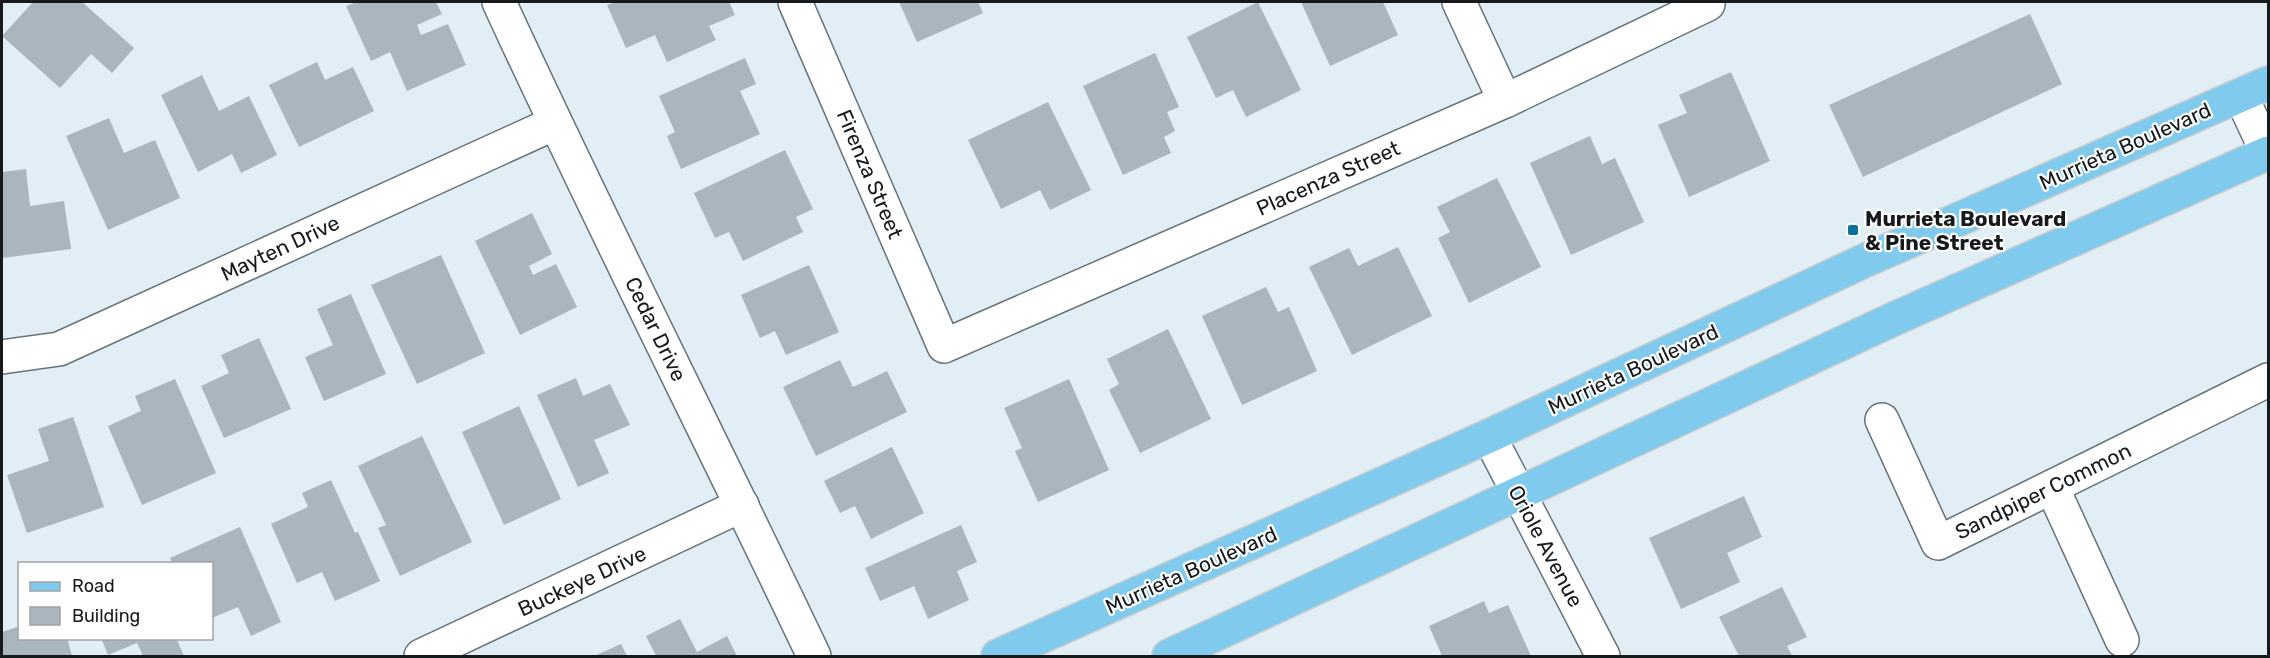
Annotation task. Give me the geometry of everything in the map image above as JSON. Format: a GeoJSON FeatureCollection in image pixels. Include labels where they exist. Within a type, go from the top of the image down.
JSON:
{"type":"FeatureCollection","features":[{"type":"Feature","properties":{"kind":"main road","name":"Murrieta Boulevard"},"geometry":{"type":"LineString","coordinates":[[998,657],[1489,436],[1864,261],[2255,89]]}},
{"type":"Feature","properties":{"kind":"main road"},"geometry":{"type":"LineString","coordinates":[[1169,657],[1896,318],[2268,154]]}},
{"type":"Feature","properties":{"kind":"street","name":"Cedar Drive"},"geometry":{"type":"LineString","coordinates":[[499,2],[555,123],[814,657]]}},
{"type":"Feature","properties":{"kind":"street","name":"Firenza Street"},"geometry":{"type":"LineString","coordinates":[[795,2],[944,346]]}},
{"type":"Feature","properties":{"kind":"street"},"geometry":{"type":"LineString","coordinates":[[1459,2],[1505,101]]}},
{"type":"Feature","properties":{"kind":"street","name":"Placenza Street"},"geometry":{"type":"LineString","coordinates":[[944,346],[1505,101],[1708,4]]}},
{"type":"Feature","properties":{"kind":"street"},"geometry":{"type":"LineString","coordinates":[[2255,89],[2268,154]]}},
{"type":"Feature","properties":{"kind":"street","name":"Mayten Drive"},"geometry":{"type":"LineString","coordinates":[[2,357],[58,349],[555,123]]}},
{"type":"Feature","properties":{"kind":"street","name":"Sandpiper Common"},"geometry":{"type":"LineString","coordinates":[[1882,420],[1938,543],[2268,380]]}},
{"type":"Feature","properties":{"kind":"street","name":"Oriole Avenue"},"geometry":{"type":"LineString","coordinates":[[1489,436],[1603,657]]}},
{"type":"Feature","properties":{"kind":"street"},"geometry":{"type":"LineString","coordinates":[[2052,487],[2122,640]]}},
{"type":"Feature","properties":{"kind":"street","name":"Buckeye Drive"},"geometry":{"type":"LineString","coordinates":[[421,657],[742,505]]}},
{"type":"Feature","properties":{"kind":"building"},"geometry":{"type":"Polygon","coordinates":[[[33,2],[82,2],[134,48],[112,73],[91,54],[60,88],[2,36],[33,2]]]}},
{"type":"Feature","properties":{"kind":"building"},"geometry":{"type":"Polygon","coordinates":[[[357,2],[436,2],[442,14],[417,25],[421,35],[448,24],[466,65],[407,91],[390,52],[371,61],[346,6],[357,2]]]}},
{"type":"Feature","properties":{"kind":"building"},"geometry":{"type":"Polygon","coordinates":[[[616,2],[729,2],[735,15],[709,26],[716,40],[667,62],[655,35],[626,48],[607,5],[616,2]]]}},
{"type":"Feature","properties":{"kind":"building"},"geometry":{"type":"Polygon","coordinates":[[[899,2],[978,2],[983,13],[917,42],[899,2]]]}},
{"type":"Feature","properties":{"kind":"building"},"geometry":{"type":"Polygon","coordinates":[[[1258,2],[1301,90],[1246,117],[1233,90],[1216,98],[1187,37],[1258,2]]]}},
{"type":"Feature","properties":{"kind":"building"},"geometry":{"type":"Polygon","coordinates":[[[1301,2],[1383,2],[1398,35],[1330,66],[1301,2]]]}},
{"type":"Feature","properties":{"kind":"building"},"geometry":{"type":"Polygon","coordinates":[[[2030,14],[2062,84],[1863,177],[1829,105],[2030,14]]]}},
{"type":"Feature","properties":{"kind":"building"},"geometry":{"type":"Polygon","coordinates":[[[1155,53],[1179,107],[1167,112],[1175,131],[1164,137],[1171,153],[1123,175],[1083,86],[1155,53]]]}},
{"type":"Feature","properties":{"kind":"building"},"geometry":{"type":"Polygon","coordinates":[[[745,58],[756,84],[740,91],[760,134],[681,169],[667,136],[675,132],[659,96],[745,58]]]}},
{"type":"Feature","properties":{"kind":"building"},"geometry":{"type":"Polygon","coordinates":[[[317,62],[325,80],[353,67],[374,111],[299,147],[269,85],[317,62]]]}},
{"type":"Feature","properties":{"kind":"building"},"geometry":{"type":"Polygon","coordinates":[[[1731,72],[1770,161],[1689,197],[1658,125],[1687,113],[1679,95],[1731,72]]]}},
{"type":"Feature","properties":{"kind":"building"},"geometry":{"type":"Polygon","coordinates":[[[202,75],[219,111],[249,96],[277,155],[241,173],[232,154],[198,172],[161,95],[202,75]]]}},
{"type":"Feature","properties":{"kind":"building"},"geometry":{"type":"Polygon","coordinates":[[[1048,102],[1091,190],[1050,210],[1040,190],[1001,209],[968,140],[1048,102]]]}},
{"type":"Feature","properties":{"kind":"building"},"geometry":{"type":"Polygon","coordinates":[[[109,118],[124,153],[155,140],[180,198],[108,230],[66,136],[109,118]]]}},
{"type":"Feature","properties":{"kind":"building"},"geometry":{"type":"Polygon","coordinates":[[[1590,136],[1602,164],[1615,158],[1644,222],[1571,255],[1530,163],[1590,136]]]}},
{"type":"Feature","properties":{"kind":"building"},"geometry":{"type":"Polygon","coordinates":[[[785,150],[813,209],[796,217],[803,232],[743,261],[729,232],[715,238],[694,193],[785,150]]]}},
{"type":"Feature","properties":{"kind":"building"},"geometry":{"type":"Polygon","coordinates":[[[26,169],[30,206],[64,201],[71,249],[2,258],[2,172],[26,169]]]}},
{"type":"Feature","properties":{"kind":"building"},"geometry":{"type":"Polygon","coordinates":[[[1497,178],[1541,267],[1469,303],[1438,238],[1450,232],[1437,207],[1497,178]]]}},
{"type":"Feature","properties":{"kind":"building"},"geometry":{"type":"Polygon","coordinates":[[[532,213],[552,254],[529,266],[533,275],[556,264],[577,307],[520,335],[475,241],[532,213]]]}},
{"type":"Feature","properties":{"kind":"building"},"geometry":{"type":"Polygon","coordinates":[[[1398,247],[1432,316],[1352,355],[1309,267],[1349,248],[1358,266],[1398,247]]]}},
{"type":"Feature","properties":{"kind":"building"},"geometry":{"type":"Polygon","coordinates":[[[441,255],[485,353],[417,384],[371,285],[441,255]]]}},
{"type":"Feature","properties":{"kind":"building"},"geometry":{"type":"Polygon","coordinates":[[[809,265],[839,332],[786,355],[775,331],[760,338],[741,295],[809,265]]]}},
{"type":"Feature","properties":{"kind":"building"},"geometry":{"type":"Polygon","coordinates":[[[1266,287],[1278,312],[1289,307],[1317,371],[1242,405],[1202,316],[1266,287]]]}},
{"type":"Feature","properties":{"kind":"building"},"geometry":{"type":"Polygon","coordinates":[[[351,294],[386,374],[324,401],[305,357],[333,345],[317,309],[351,294]]]}},
{"type":"Feature","properties":{"kind":"building"},"geometry":{"type":"Polygon","coordinates":[[[1168,329],[1211,419],[1140,453],[1109,390],[1119,384],[1107,359],[1168,329]]]}},
{"type":"Feature","properties":{"kind":"building"},"geometry":{"type":"Polygon","coordinates":[[[259,338],[291,409],[224,438],[201,386],[229,373],[221,355],[259,338]]]}},
{"type":"Feature","properties":{"kind":"building"},"geometry":{"type":"Polygon","coordinates":[[[840,360],[853,387],[887,371],[907,412],[816,456],[783,387],[840,360]]]}},
{"type":"Feature","properties":{"kind":"building"},"geometry":{"type":"Polygon","coordinates":[[[576,378],[583,396],[610,384],[630,425],[594,440],[609,473],[578,487],[537,395],[576,378]]]}},
{"type":"Feature","properties":{"kind":"building"},"geometry":{"type":"Polygon","coordinates":[[[175,379],[216,473],[142,505],[108,426],[141,411],[135,396],[175,379]]]}},
{"type":"Feature","properties":{"kind":"building"},"geometry":{"type":"Polygon","coordinates":[[[1069,379],[1109,470],[1038,502],[1015,451],[1022,448],[1004,408],[1069,379]]]}},
{"type":"Feature","properties":{"kind":"building"},"geometry":{"type":"Polygon","coordinates":[[[519,406],[561,499],[504,525],[462,432],[519,406]]]}},
{"type":"Feature","properties":{"kind":"building"},"geometry":{"type":"Polygon","coordinates":[[[73,417],[104,507],[27,533],[7,475],[49,461],[38,429],[73,417]]]}},
{"type":"Feature","properties":{"kind":"building"},"geometry":{"type":"Polygon","coordinates":[[[422,436],[472,542],[400,576],[378,528],[386,525],[358,466],[422,436]]]}},
{"type":"Feature","properties":{"kind":"building"},"geometry":{"type":"Polygon","coordinates":[[[892,447],[924,513],[871,539],[855,506],[840,513],[824,481],[892,447]]]}},
{"type":"Feature","properties":{"kind":"building"},"geometry":{"type":"Polygon","coordinates":[[[331,480],[380,581],[335,601],[322,572],[297,583],[271,524],[308,507],[302,493],[331,480]]]}},
{"type":"Feature","properties":{"kind":"building"},"geometry":{"type":"Polygon","coordinates":[[[1744,496],[1762,537],[1727,553],[1740,582],[1681,609],[1649,538],[1744,496]]]}},
{"type":"Feature","properties":{"kind":"building"},"geometry":{"type":"Polygon","coordinates":[[[961,525],[977,562],[957,571],[969,600],[928,619],[914,586],[880,601],[865,568],[961,525]]]}},
{"type":"Feature","properties":{"kind":"building"},"geometry":{"type":"Polygon","coordinates":[[[240,527],[281,622],[251,636],[238,607],[213,618],[213,562],[172,562],[170,558],[240,527]]]}},
{"type":"Feature","properties":{"kind":"building"},"geometry":{"type":"Polygon","coordinates":[[[1782,587],[1807,637],[1787,646],[1792,656],[1739,656],[1719,617],[1782,587]]]}},
{"type":"Feature","properties":{"kind":"building"},"geometry":{"type":"Polygon","coordinates":[[[1484,601],[1489,613],[1508,605],[1531,656],[1442,656],[1429,626],[1484,601]]]}},
{"type":"Feature","properties":{"kind":"building"},"geometry":{"type":"Polygon","coordinates":[[[680,619],[697,652],[727,636],[737,656],[656,656],[646,636],[680,619]]]}},
{"type":"Feature","properties":{"kind":"building"},"geometry":{"type":"Polygon","coordinates":[[[18,627],[18,640],[68,640],[72,656],[2,656],[2,632],[18,627]]]}},
{"type":"Feature","properties":{"kind":"building"},"geometry":{"type":"Polygon","coordinates":[[[102,640],[177,640],[184,656],[143,656],[137,643],[108,655],[102,640]]]}},
{"type":"Feature","properties":{"kind":"building"},"geometry":{"type":"Polygon","coordinates":[[[621,644],[627,656],[594,656],[621,644]]]}},
{"type":"Feature","properties":{"kind":"place","name":"Murrieta Boulevard & Pine Street"},"geometry":{"type":"Point","coordinates":[1853,230]}}]}
